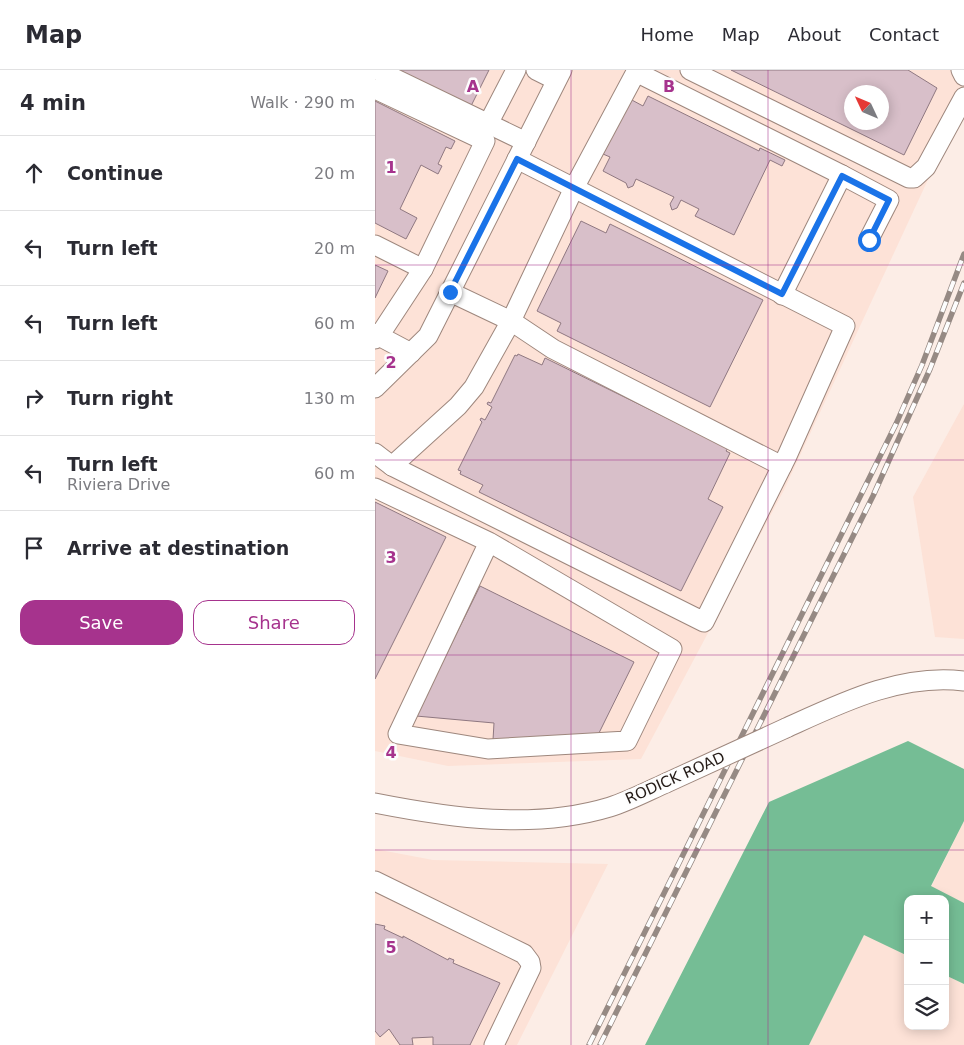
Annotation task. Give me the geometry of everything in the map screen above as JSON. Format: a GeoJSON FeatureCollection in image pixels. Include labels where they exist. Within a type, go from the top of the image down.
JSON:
{"type":"FeatureCollection","features":[{"type":"Feature","properties":{"kind":"street"},"geometry":{"type":"LineString","coordinates":[[377,70],[525,142]]}},
{"type":"Feature","properties":{"kind":"street"},"geometry":{"type":"LineString","coordinates":[[488,124],[516,70]]}},
{"type":"Feature","properties":{"kind":"street"},"geometry":{"type":"LineString","coordinates":[[375,388],[428,336],[559,75],[536,70]]}},
{"type":"Feature","properties":{"kind":"street"},"geometry":{"type":"LineString","coordinates":[[690,70],[909,178],[914,178],[926,167],[964,97]]}},
{"type":"Feature","properties":{"kind":"street"},"geometry":{"type":"LineString","coordinates":[[961,70],[964,76]]}},
{"type":"Feature","properties":{"kind":"street"},"geometry":{"type":"LineString","coordinates":[[392,466],[458,406],[474,388],[511,321],[634,71],[889,200],[869,240]]}},
{"type":"Feature","properties":{"kind":"street"},"geometry":{"type":"LineString","coordinates":[[375,89],[485,141],[423,269],[376,336],[411,353]]}},
{"type":"Feature","properties":{"kind":"street"},"geometry":{"type":"LineString","coordinates":[[375,453],[392,466],[703,622],[782,466],[845,326],[517,159]]}},
{"type":"Feature","properties":{"kind":"street"},"geometry":{"type":"LineString","coordinates":[[782,294],[842,176]]}},
{"type":"Feature","properties":{"kind":"street"},"geometry":{"type":"LineString","coordinates":[[375,245],[423,269]]}},
{"type":"Feature","properties":{"kind":"street"},"geometry":{"type":"LineString","coordinates":[[450,292],[511,321],[553,349],[782,466]]}},
{"type":"Feature","properties":{"kind":"street"},"geometry":{"type":"LineString","coordinates":[[375,488],[489,542],[672,649],[627,741],[487,749],[398,734],[489,542]]}},
{"type":"Feature","properties":{"kind":"street","name":"RODICK ROAD"},"geometry":{"type":"LineString","coordinates":[[375,802],[430,814],[493,820],[566,816],[610,807],[666,784],[786,728],[873,691],[904,684],[964,681]]}},
{"type":"Feature","properties":{"kind":"street"},"geometry":{"type":"LineString","coordinates":[[375,881],[524,954],[530,962],[531,968],[494,1045]]}},
{"type":"Feature","properties":{"kind":"shaded area"},"geometry":{"type":"Polygon","coordinates":[[[375,70],[964,70],[964,102],[784,490],[641,759],[448,766],[375,751],[375,70]]]}},
{"type":"Feature","properties":{"kind":"shaded area"},"geometry":{"type":"Polygon","coordinates":[[[964,404],[964,639],[935,637],[913,497],[964,404]]]}},
{"type":"Feature","properties":{"kind":"shaded area"},"geometry":{"type":"Polygon","coordinates":[[[964,821],[964,903],[931,887],[964,821]]]}},
{"type":"Feature","properties":{"kind":"shaded area"},"geometry":{"type":"Polygon","coordinates":[[[375,849],[433,860],[608,864],[517,1045],[375,1045],[375,849]]]}},
{"type":"Feature","properties":{"kind":"shaded area"},"geometry":{"type":"Polygon","coordinates":[[[864,934],[904,954],[904,1030],[949,1030],[949,977],[964,984],[964,1045],[809,1045],[864,934]]]}},
{"type":"Feature","properties":{"kind":"green space"},"geometry":{"type":"Polygon","coordinates":[[[908,741],[964,769],[964,821],[931,886],[948,895],[904,895],[904,954],[864,935],[809,1045],[645,1045],[769,802],[908,741]]]}},
{"type":"Feature","properties":{"kind":"green space"},"geometry":{"type":"Polygon","coordinates":[[[949,895],[964,903],[964,984],[949,977],[949,895]]]}},
{"type":"Feature","properties":{"kind":"building"},"geometry":{"type":"Polygon","coordinates":[[[388,70],[489,70],[469,110],[388,70]]]}},
{"type":"Feature","properties":{"kind":"building"},"geometry":{"type":"Polygon","coordinates":[[[731,70],[908,70],[937,88],[904,155],[853,130],[889,130],[889,85],[844,85],[844,126],[731,70]]]}},
{"type":"Feature","properties":{"kind":"building"},"geometry":{"type":"Polygon","coordinates":[[[648,96],[759,151],[760,148],[785,160],[782,166],[770,160],[734,235],[695,216],[699,209],[681,200],[677,208],[672,210],[670,204],[674,197],[636,179],[633,186],[628,188],[626,183],[603,171],[610,157],[603,154],[630,99],[643,106],[648,96]]]}},
{"type":"Feature","properties":{"kind":"building"},"geometry":{"type":"Polygon","coordinates":[[[375,101],[455,141],[451,149],[446,147],[438,164],[442,166],[438,174],[421,165],[400,209],[417,218],[406,239],[375,223],[375,101]]]}},
{"type":"Feature","properties":{"kind":"building"},"geometry":{"type":"Polygon","coordinates":[[[581,221],[606,233],[610,224],[763,300],[710,407],[557,331],[561,323],[537,311],[581,221]]]}},
{"type":"Feature","properties":{"kind":"building"},"geometry":{"type":"Polygon","coordinates":[[[375,265],[388,271],[375,298],[375,265]]]}},
{"type":"Feature","properties":{"kind":"building"},"geometry":{"type":"Polygon","coordinates":[[[518,354],[542,365],[545,358],[728,448],[726,451],[730,453],[708,499],[723,507],[681,591],[479,492],[483,485],[460,474],[461,471],[458,470],[482,422],[480,420],[481,418],[485,420],[492,407],[487,404],[488,402],[491,403],[515,355],[517,356],[518,354]]]}},
{"type":"Feature","properties":{"kind":"building"},"geometry":{"type":"Polygon","coordinates":[[[375,502],[446,537],[375,679],[375,502]]]}},
{"type":"Feature","properties":{"kind":"building"},"geometry":{"type":"Polygon","coordinates":[[[480,586],[634,662],[598,735],[493,740],[494,723],[416,716],[480,586]]]}},
{"type":"Feature","properties":{"kind":"building"},"geometry":{"type":"Polygon","coordinates":[[[375,924],[385,926],[384,929],[403,938],[403,936],[448,960],[449,958],[454,960],[453,963],[500,983],[470,1045],[433,1045],[433,1037],[412,1038],[413,1045],[400,1045],[389,1029],[380,1037],[375,1031],[375,924]]]}},
{"type":"Feature","properties":{"kind":"railway"},"geometry":{"type":"LineString","coordinates":[[589,1045],[896,424],[922,365],[964,254]]}},
{"type":"Feature","properties":{"kind":"railway"},"geometry":{"type":"LineString","coordinates":[[600,1045],[873,496],[930,369],[964,283]]}},
{"type":"Feature","properties":{"kind":"route"},"geometry":{"type":"LineString","coordinates":[[450,292],[517,159],[782,294],[842,176],[889,200],[869,240]]}}]}
